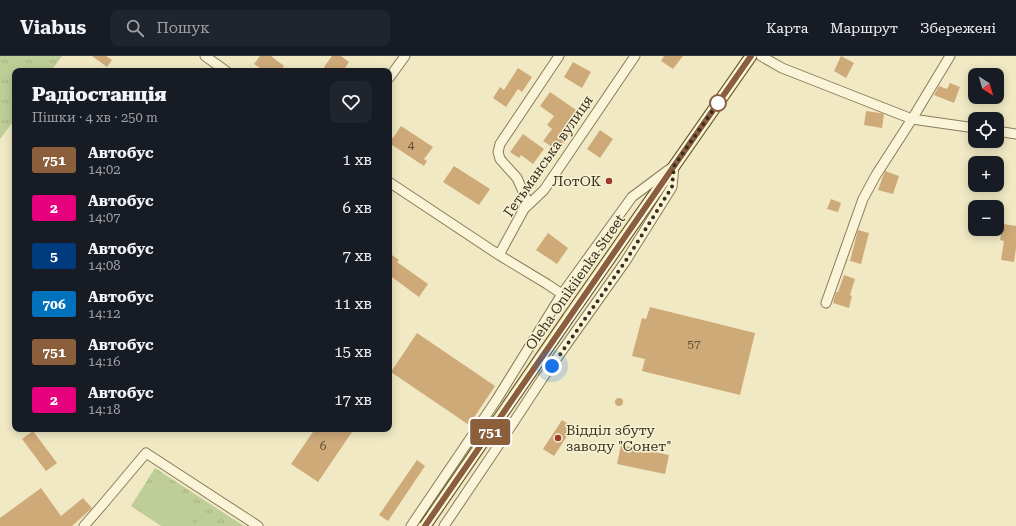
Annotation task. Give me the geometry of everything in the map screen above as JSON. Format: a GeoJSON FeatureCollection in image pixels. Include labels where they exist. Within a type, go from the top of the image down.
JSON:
{"type":"FeatureCollection","features":[{"type":"Feature","properties":{"kind":"main road","name":"Oleha Onikiienka Street"},"geometry":{"type":"LineString","coordinates":[[425,526],[751,56]]}},
{"type":"Feature","properties":{"kind":"street"},"geometry":{"type":"LineString","coordinates":[[205,56],[222,68]]}},
{"type":"Feature","properties":{"kind":"street"},"geometry":{"type":"LineString","coordinates":[[392,74],[405,56]]}},
{"type":"Feature","properties":{"kind":"street"},"geometry":{"type":"LineString","coordinates":[[524,209],[526,198],[517,178],[500,159],[498,152],[500,144],[559,56]]}},
{"type":"Feature","properties":{"kind":"street","name":"Гетьманська вулиця"},"geometry":{"type":"LineString","coordinates":[[499,255],[524,209],[544,190],[635,56]]}},
{"type":"Feature","properties":{"kind":"street"},"geometry":{"type":"LineString","coordinates":[[761,56],[782,68],[912,119],[968,127]]}},
{"type":"Feature","properties":{"kind":"street"},"geometry":{"type":"LineString","coordinates":[[826,304],[863,199],[950,56]]}},
{"type":"Feature","properties":{"kind":"street"},"geometry":{"type":"LineString","coordinates":[[1004,132],[1016,134]]}},
{"type":"Feature","properties":{"kind":"street"},"geometry":{"type":"LineString","coordinates":[[411,526],[497,399],[562,294],[632,197],[674,166]]}},
{"type":"Feature","properties":{"kind":"street"},"geometry":{"type":"LineString","coordinates":[[444,526],[542,379],[625,262],[672,187],[674,166]]}},
{"type":"Feature","properties":{"kind":"street","name":"Oleha Onikiienka Street"},"geometry":{"type":"LineString","coordinates":[[392,184],[499,255],[562,294]]}},
{"type":"Feature","properties":{"kind":"street"},"geometry":{"type":"LineString","coordinates":[[497,399],[519,414]]}},
{"type":"Feature","properties":{"kind":"street"},"geometry":{"type":"LineString","coordinates":[[84,526],[146,453],[258,526]]}},
{"type":"Feature","properties":{"kind":"green space"},"geometry":{"type":"Polygon","coordinates":[[[0,56],[62,56],[53,68],[12,68],[12,123],[0,139],[0,56]]]}},
{"type":"Feature","properties":{"kind":"green space"},"geometry":{"type":"Polygon","coordinates":[[[155,468],[244,526],[161,526],[131,506],[155,468]]]}},
{"type":"Feature","properties":{"kind":"green space"},"geometry":{"type":"Polygon","coordinates":[[[154,480],[198,508],[186,526],[176,526],[139,502],[154,480]]]}},
{"type":"Feature","properties":{"kind":"green space"},"geometry":{"type":"Polygon","coordinates":[[[203,512],[214,519],[209,526],[194,526],[203,512]]]}},
{"type":"Feature","properties":{"kind":"building"},"geometry":{"type":"Polygon","coordinates":[[[92,56],[106,56],[112,60],[107,67],[92,56]]]}},
{"type":"Feature","properties":{"kind":"building"},"geometry":{"type":"Polygon","coordinates":[[[260,56],[271,56],[284,66],[282,68],[260,68],[254,64],[260,56]]]}},
{"type":"Feature","properties":{"kind":"building"},"geometry":{"type":"Polygon","coordinates":[[[332,56],[341,56],[349,62],[345,68],[324,67],[332,56]]]}},
{"type":"Feature","properties":{"kind":"building"},"geometry":{"type":"Polygon","coordinates":[[[664,56],[683,56],[673,69],[661,61],[664,56]]]}},
{"type":"Feature","properties":{"kind":"building"},"geometry":{"type":"Polygon","coordinates":[[[841,56],[854,63],[846,78],[834,71],[841,56]]]}},
{"type":"Feature","properties":{"kind":"building"},"geometry":{"type":"Polygon","coordinates":[[[573,62],[591,72],[582,88],[564,77],[573,62]]]}},
{"type":"Feature","properties":{"kind":"building"},"geometry":{"type":"Polygon","coordinates":[[[518,68],[532,77],[522,92],[518,89],[506,107],[493,98],[500,87],[504,90],[518,68]]]}},
{"type":"Feature","properties":{"kind":"building"},"geometry":{"type":"Polygon","coordinates":[[[950,83],[960,87],[954,103],[934,95],[939,86],[947,89],[950,83]]]}},
{"type":"Feature","properties":{"kind":"building"},"geometry":{"type":"Polygon","coordinates":[[[550,92],[582,114],[568,133],[570,134],[558,151],[543,141],[552,129],[547,125],[554,116],[540,106],[550,92]]]}},
{"type":"Feature","properties":{"kind":"building"},"geometry":{"type":"Polygon","coordinates":[[[866,111],[884,114],[882,128],[864,125],[866,111]]]}},
{"type":"Feature","properties":{"kind":"building"},"geometry":{"type":"Polygon","coordinates":[[[401,126],[433,147],[424,159],[427,161],[424,166],[392,145],[392,137],[393,138],[401,126]]]}},
{"type":"Feature","properties":{"kind":"building"},"geometry":{"type":"Polygon","coordinates":[[[600,130],[613,139],[600,158],[587,149],[600,130]]]}},
{"type":"Feature","properties":{"kind":"building"},"geometry":{"type":"Polygon","coordinates":[[[523,134],[544,149],[533,164],[521,155],[519,158],[510,152],[523,134]]]}},
{"type":"Feature","properties":{"kind":"building"},"geometry":{"type":"Polygon","coordinates":[[[454,166],[490,189],[479,205],[443,182],[454,166]]]}},
{"type":"Feature","properties":{"kind":"building"},"geometry":{"type":"Polygon","coordinates":[[[885,171],[899,176],[893,194],[878,190],[885,171]]]}},
{"type":"Feature","properties":{"kind":"building"},"geometry":{"type":"Polygon","coordinates":[[[831,199],[841,203],[838,212],[827,209],[831,199]]]}},
{"type":"Feature","properties":{"kind":"building"},"geometry":{"type":"Polygon","coordinates":[[[1004,224],[1016,226],[1016,248],[1014,262],[1001,260],[1004,241],[1000,240],[1001,236],[1004,236],[1004,224]]]}},
{"type":"Feature","properties":{"kind":"building"},"geometry":{"type":"Polygon","coordinates":[[[858,230],[869,233],[861,264],[850,261],[858,230]]]}},
{"type":"Feature","properties":{"kind":"building"},"geometry":{"type":"Polygon","coordinates":[[[548,233],[568,248],[557,264],[536,250],[548,233]]]}},
{"type":"Feature","properties":{"kind":"building"},"geometry":{"type":"Polygon","coordinates":[[[392,255],[399,260],[397,262],[428,284],[419,297],[392,277],[392,255]]]}},
{"type":"Feature","properties":{"kind":"building"},"geometry":{"type":"Polygon","coordinates":[[[844,275],[855,279],[850,295],[852,296],[849,308],[833,303],[836,292],[838,292],[844,275]]]}},
{"type":"Feature","properties":{"kind":"building"},"geometry":{"type":"Polygon","coordinates":[[[650,307],[755,333],[740,395],[642,371],[645,359],[632,356],[642,318],[646,319],[650,307]]]}},
{"type":"Feature","properties":{"kind":"building"},"geometry":{"type":"Polygon","coordinates":[[[417,333],[495,386],[469,425],[392,373],[417,333]]]}},
{"type":"Feature","properties":{"kind":"building"},"geometry":{"type":"Polygon","coordinates":[[[617,398],[621,398],[623,402],[621,406],[617,406],[615,404],[615,400],[617,398]]]}},
{"type":"Feature","properties":{"kind":"building","name":"Відділ збуту заводу \"Сонет\""},"geometry":{"type":"Polygon","coordinates":[[[562,420],[573,427],[554,456],[543,449],[562,420]]]}},
{"type":"Feature","properties":{"kind":"building"},"geometry":{"type":"Polygon","coordinates":[[[34,432],[57,463],[46,471],[22,439],[34,432]]]}},
{"type":"Feature","properties":{"kind":"building"},"geometry":{"type":"Polygon","coordinates":[[[313,432],[352,432],[318,482],[291,464],[313,432]]]}},
{"type":"Feature","properties":{"kind":"building"},"geometry":{"type":"Polygon","coordinates":[[[621,445],[669,455],[665,474],[617,464],[621,445]]]}},
{"type":"Feature","properties":{"kind":"building"},"geometry":{"type":"Polygon","coordinates":[[[417,460],[425,466],[388,521],[379,515],[417,460]]]}},
{"type":"Feature","properties":{"kind":"building"},"geometry":{"type":"Polygon","coordinates":[[[41,488],[61,516],[83,498],[92,508],[72,526],[0,526],[0,518],[41,488]]]}},
{"type":"Feature","properties":{"kind":"bus line","name":"751"},"geometry":{"type":"LineString","coordinates":[[425,526],[751,56]]}},
{"type":"Feature","properties":{"kind":"place","name":"ЛотОК"},"geometry":{"type":"Point","coordinates":[609,181]}},
{"type":"Feature","properties":{"kind":"place","name":"Відділ збуту заводу \"Сонет\""},"geometry":{"type":"Point","coordinates":[558,438]}},
{"type":"Feature","properties":{"kind":"route"},"geometry":{"type":"LineString","coordinates":[[552,366],[625,262],[672,187],[674,166],[718,103]]}}]}
